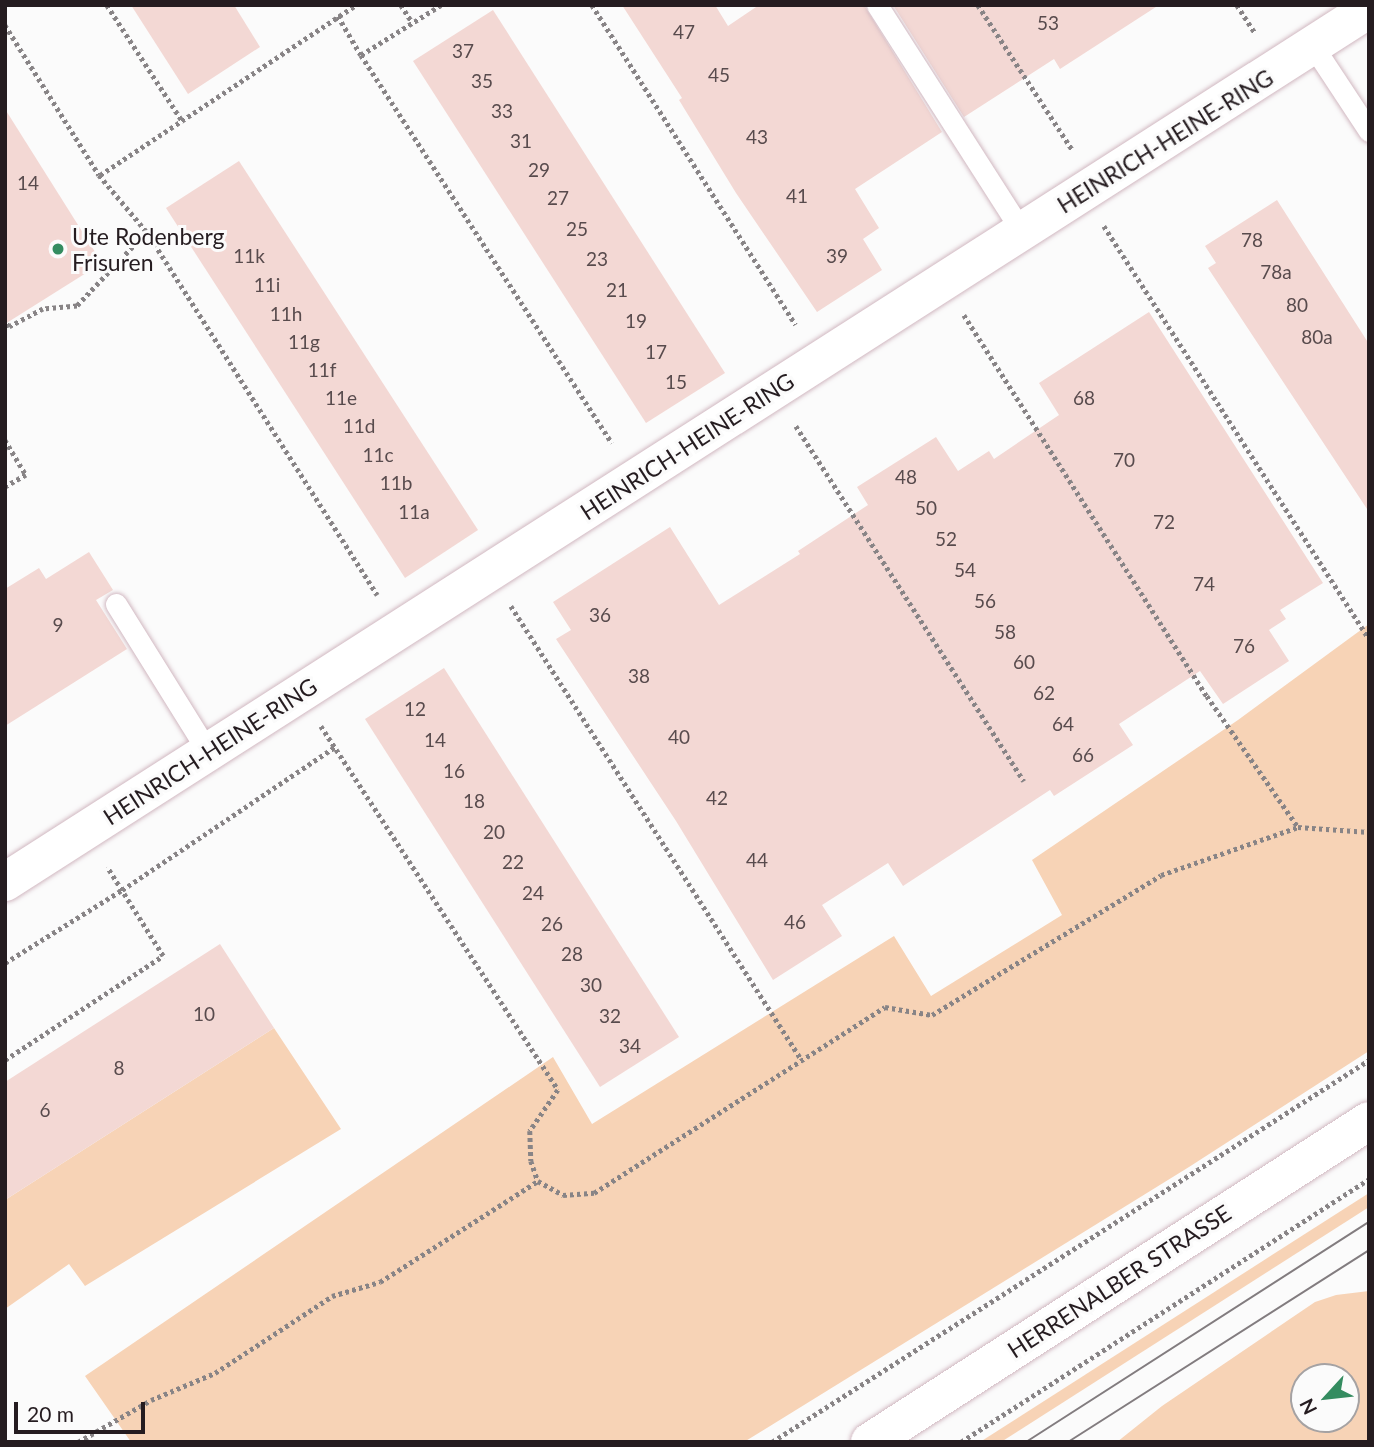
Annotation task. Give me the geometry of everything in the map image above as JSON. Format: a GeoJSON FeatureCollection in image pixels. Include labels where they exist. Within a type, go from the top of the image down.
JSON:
{"type":"FeatureCollection","features":[{"type":"Feature","properties":{"kind":"street","name":"HEINRICH-HEINE-RING"},"geometry":{"type":"LineString","coordinates":[[5,882],[942,281],[1084,194],[1369,9]]}},
{"type":"Feature","properties":{"kind":"street","name":"HERRENALBER STRASSE"},"geometry":{"type":"LineString","coordinates":[[870,1442],[1369,1121]]}},
{"type":"Feature","properties":{"kind":"lane"},"geometry":{"type":"LineString","coordinates":[[877,5],[1022,232]]}},
{"type":"Feature","properties":{"kind":"lane"},"geometry":{"type":"LineString","coordinates":[[1313,46],[1369,131]]}},
{"type":"Feature","properties":{"kind":"lane"},"geometry":{"type":"LineString","coordinates":[[116,604],[208,752]]}},
{"type":"Feature","properties":{"kind":"path"},"geometry":{"type":"LineString","coordinates":[[107,5],[183,122]]}},
{"type":"Feature","properties":{"kind":"path"},"geometry":{"type":"LineString","coordinates":[[99,175],[183,122],[356,5]]}},
{"type":"Feature","properties":{"kind":"path"},"geometry":{"type":"LineString","coordinates":[[401,5],[412,22]]}},
{"type":"Feature","properties":{"kind":"path"},"geometry":{"type":"LineString","coordinates":[[361,55],[441,5]]}},
{"type":"Feature","properties":{"kind":"path"},"geometry":{"type":"LineString","coordinates":[[592,5],[819,361]]}},
{"type":"Feature","properties":{"kind":"path"},"geometry":{"type":"LineString","coordinates":[[978,5],[1075,154],[1084,194],[1369,638]]}},
{"type":"Feature","properties":{"kind":"path"},"geometry":{"type":"LineString","coordinates":[[338,16],[601,427]]}},
{"type":"Feature","properties":{"kind":"path"},"geometry":{"type":"LineString","coordinates":[[5,25],[99,175],[147,232],[399,631]]}},
{"type":"Feature","properties":{"kind":"path"},"geometry":{"type":"LineString","coordinates":[[5,322],[9,327],[43,309],[77,306],[147,232]]}},
{"type":"Feature","properties":{"kind":"path"},"geometry":{"type":"LineString","coordinates":[[942,281],[1207,696],[1298,827]]}},
{"type":"Feature","properties":{"kind":"path"},"geometry":{"type":"LineString","coordinates":[[774,390],[1024,781]]}},
{"type":"Feature","properties":{"kind":"path"},"geometry":{"type":"LineString","coordinates":[[5,440],[26,475],[5,487]]}},
{"type":"Feature","properties":{"kind":"path"},"geometry":{"type":"LineString","coordinates":[[513,609],[801,1059]]}},
{"type":"Feature","properties":{"kind":"path"},"geometry":{"type":"LineString","coordinates":[[300,693],[558,1090],[530,1131],[531,1161],[538,1181],[563,1195],[594,1193],[886,1007],[932,1016],[1161,875],[1298,827],[1369,832]]}},
{"type":"Feature","properties":{"kind":"path"},"geometry":{"type":"LineString","coordinates":[[5,963],[122,890],[335,747]]}},
{"type":"Feature","properties":{"kind":"path"},"geometry":{"type":"LineString","coordinates":[[5,1060],[163,956],[122,890]]}},
{"type":"Feature","properties":{"kind":"path"},"geometry":{"type":"LineString","coordinates":[[772,1442],[1369,1060]]}},
{"type":"Feature","properties":{"kind":"path"},"geometry":{"type":"LineString","coordinates":[[961,1442],[1369,1179]]}},
{"type":"Feature","properties":{"kind":"path"},"geometry":{"type":"LineString","coordinates":[[78,1442],[151,1400],[215,1373],[332,1296],[380,1282],[538,1181]]}},
{"type":"Feature","properties":{"kind":"shaded area"},"geometry":{"type":"Polygon","coordinates":[[[1369,624],[1369,1051],[1189,1167],[744,1442],[131,1442],[85,1376],[553,1057],[592,1124],[894,936],[931,996],[1062,915],[1032,860],[1238,720],[1369,624]]]}},
{"type":"Feature","properties":{"kind":"shaded area"},"geometry":{"type":"Polygon","coordinates":[[[274,1028],[341,1129],[85,1286],[69,1264],[5,1309],[5,1200],[274,1028]]]}},
{"type":"Feature","properties":{"kind":"shaded area"},"geometry":{"type":"Polygon","coordinates":[[[1369,1193],[1369,1207],[1355,1216],[1001,1442],[980,1442],[1369,1193]]]}},
{"type":"Feature","properties":{"kind":"shaded area"},"geometry":{"type":"Polygon","coordinates":[[[1369,1291],[1369,1442],[1117,1442],[1162,1406],[1315,1302],[1336,1295],[1369,1291]]]}},
{"type":"Feature","properties":{"kind":"building"},"geometry":{"type":"Polygon","coordinates":[[[131,5],[234,5],[260,47],[188,94],[131,5]]]}},
{"type":"Feature","properties":{"kind":"building"},"geometry":{"type":"Polygon","coordinates":[[[622,5],[715,5],[728,26],[759,5],[864,5],[942,132],[855,189],[879,228],[863,239],[882,270],[817,312],[736,193],[679,100],[682,98],[622,5]]]}},
{"type":"Feature","properties":{"kind":"building"},"geometry":{"type":"Polygon","coordinates":[[[893,5],[1159,5],[1060,69],[1054,59],[964,117],[893,5]]]}},
{"type":"Feature","properties":{"kind":"building"},"geometry":{"type":"Polygon","coordinates":[[[493,10],[725,373],[646,423],[413,61],[493,10]]]}},
{"type":"Feature","properties":{"kind":"building"},"geometry":{"type":"Polygon","coordinates":[[[5,109],[102,263],[5,324],[5,109]]]}},
{"type":"Feature","properties":{"kind":"building"},"geometry":{"type":"Polygon","coordinates":[[[239,161],[478,530],[405,578],[166,208],[239,161]]]}},
{"type":"Feature","properties":{"kind":"building"},"geometry":{"type":"Polygon","coordinates":[[[1277,200],[1369,344],[1369,512],[1208,268],[1216,263],[1205,246],[1277,200]]]}},
{"type":"Feature","properties":{"kind":"building"},"geometry":{"type":"Polygon","coordinates":[[[1149,312],[1323,583],[1280,610],[1286,619],[1269,630],[1289,661],[1223,704],[1200,671],[1119,724],[1133,745],[1054,796],[1050,790],[903,886],[888,863],[822,905],[842,936],[773,980],[676,821],[556,639],[571,630],[553,602],[670,527],[719,605],[800,554],[798,551],[868,505],[857,487],[936,437],[958,471],[989,451],[994,459],[1059,415],[1039,383],[1149,312]]]}},
{"type":"Feature","properties":{"kind":"building"},"geometry":{"type":"Polygon","coordinates":[[[89,552],[113,590],[96,600],[127,649],[5,726],[5,589],[39,568],[46,579],[89,552]]]}},
{"type":"Feature","properties":{"kind":"building"},"geometry":{"type":"Polygon","coordinates":[[[444,668],[679,1037],[600,1087],[365,719],[444,668]]]}},
{"type":"Feature","properties":{"kind":"building"},"geometry":{"type":"Polygon","coordinates":[[[220,944],[274,1028],[5,1200],[5,1082],[220,944]]]}},
{"type":"Feature","properties":{"kind":"tram line"},"geometry":{"type":"LineString","coordinates":[[1026,1442],[1369,1222]]}},
{"type":"Feature","properties":{"kind":"tram line"},"geometry":{"type":"LineString","coordinates":[[1068,1442],[1369,1250]]}},
{"type":"Feature","properties":{"kind":"place","name":"Ute Rodenberg Frisuren"},"geometry":{"type":"Point","coordinates":[58,249]}}]}
